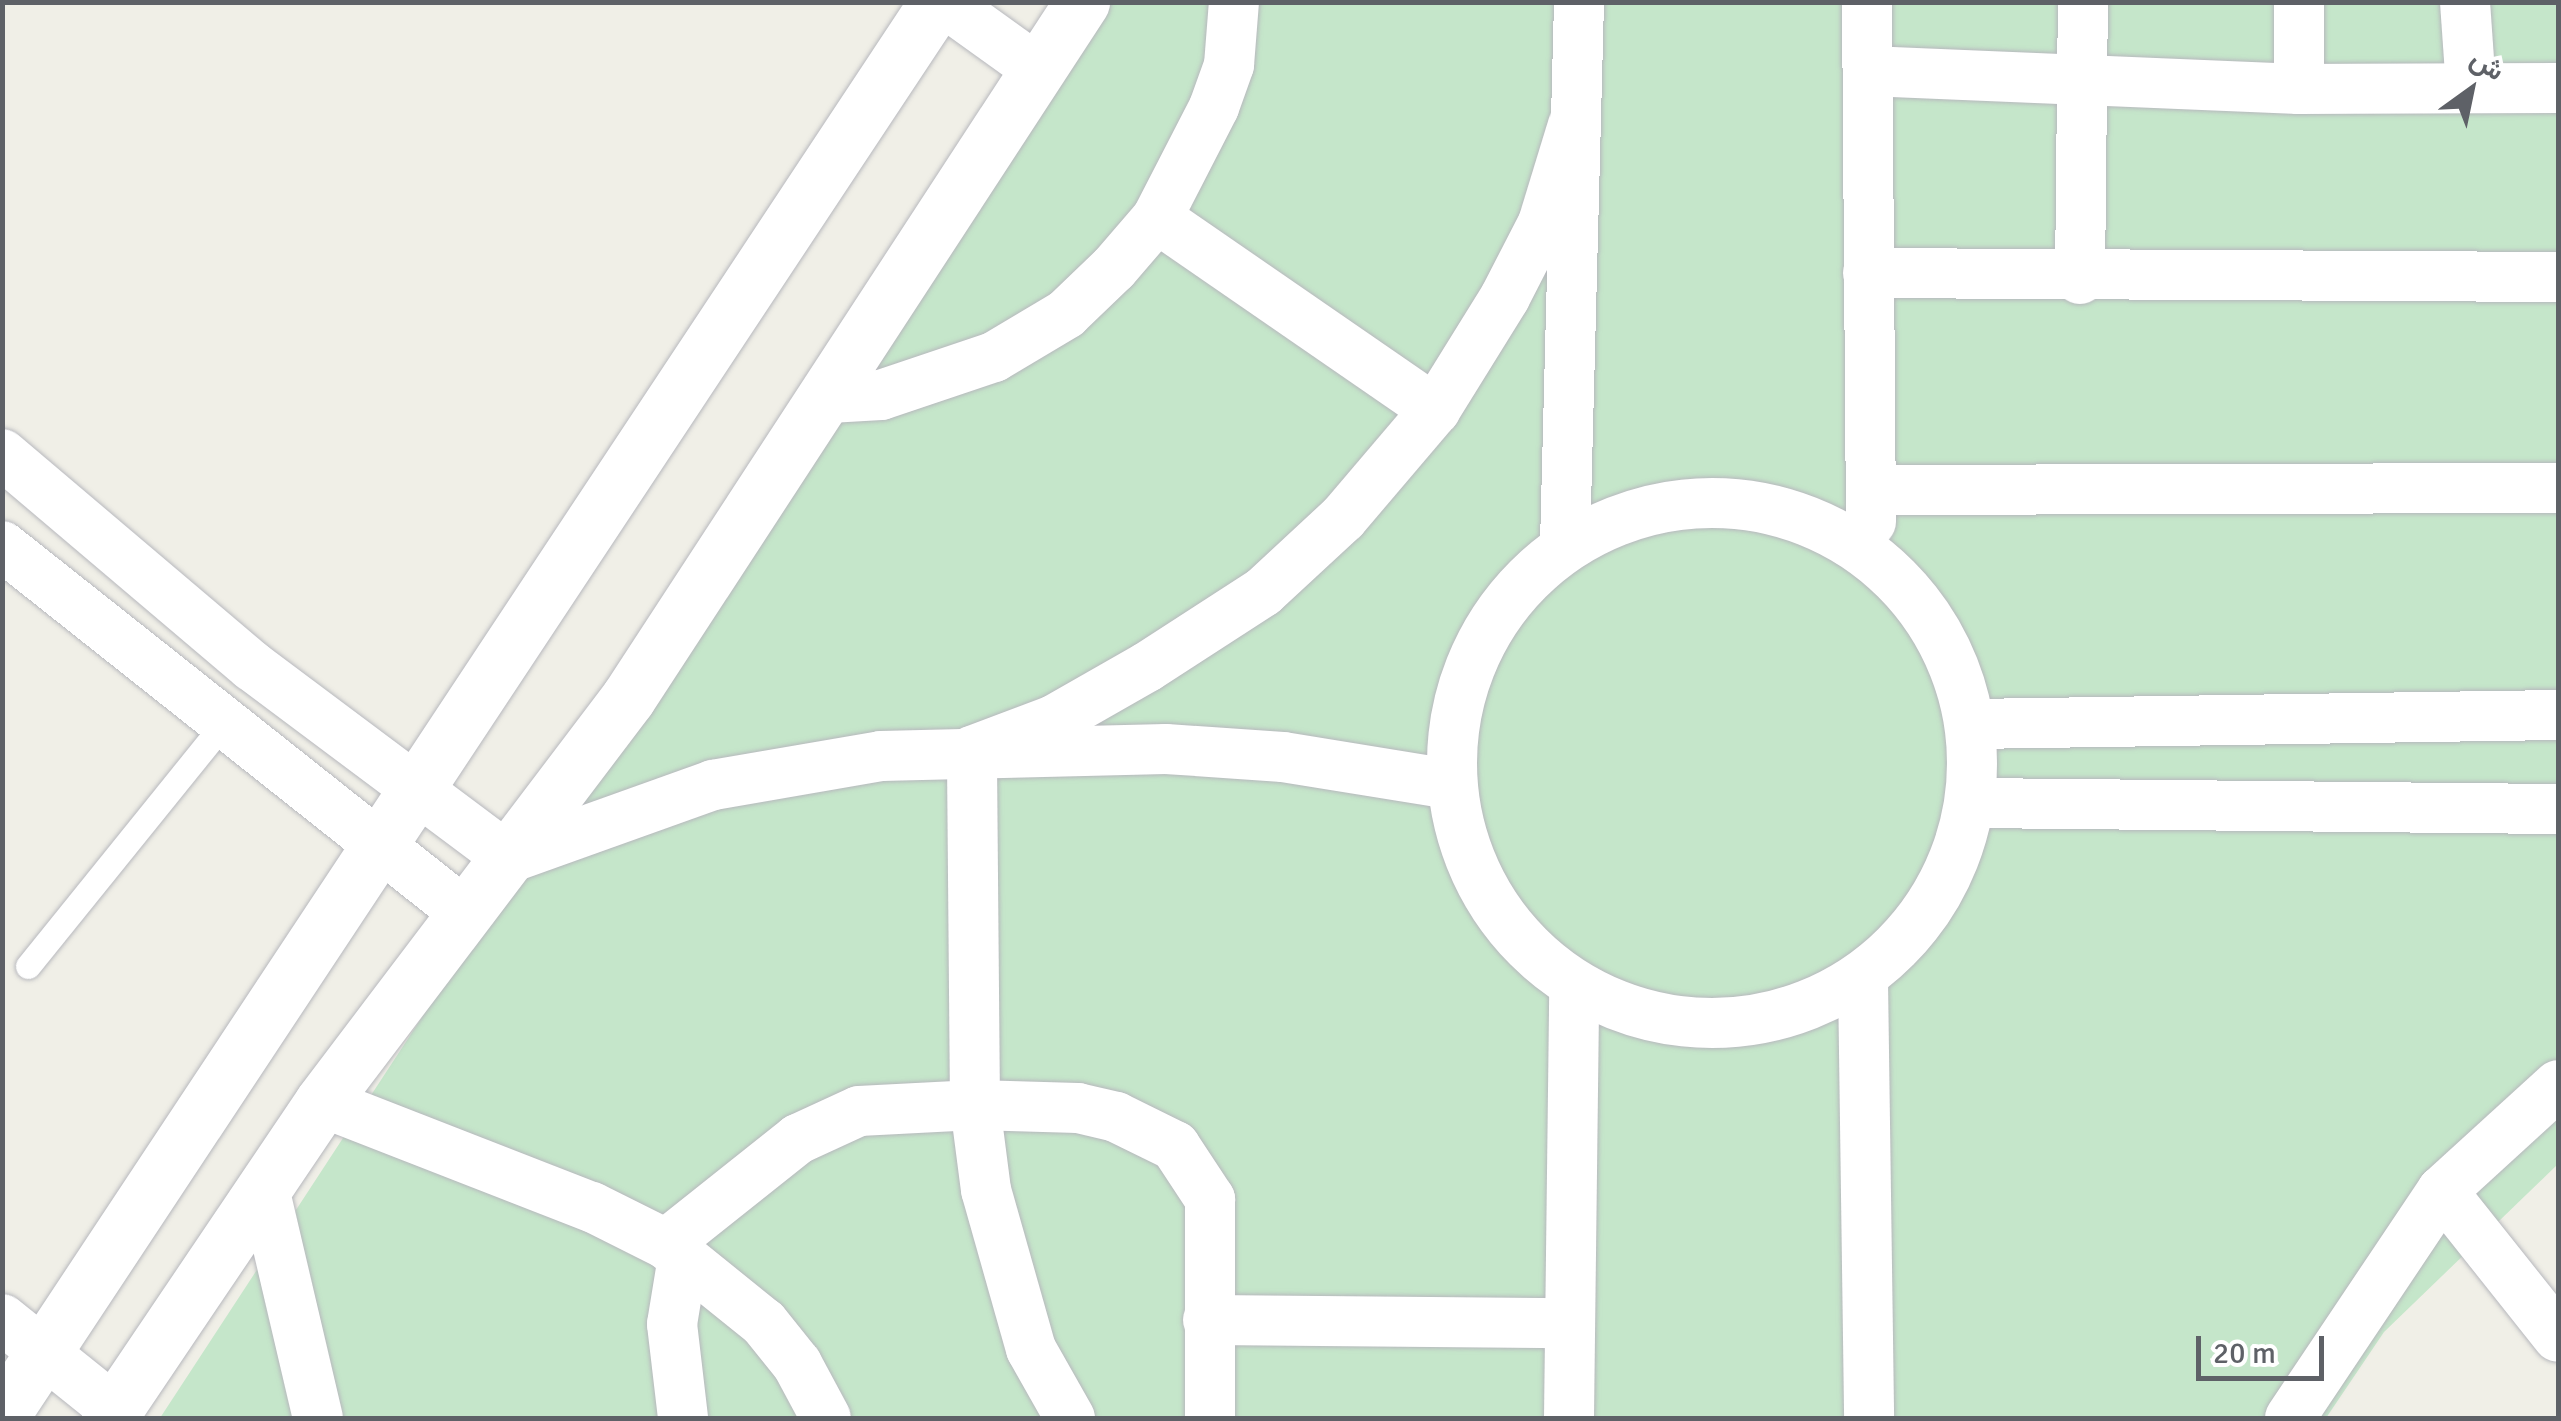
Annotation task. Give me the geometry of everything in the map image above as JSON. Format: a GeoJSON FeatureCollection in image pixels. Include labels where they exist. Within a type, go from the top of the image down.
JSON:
{"type":"FeatureCollection","features":[{"type":"Feature","properties":{"kind":"street"},"geometry":{"type":"LineString","coordinates":[[2,1415],[940,2],[1036,68]]}},
{"type":"Feature","properties":{"kind":"street"},"geometry":{"type":"LineString","coordinates":[[830,398],[881,395],[994,357],[1066,314],[1157,218],[1214,107],[1229,65],[1234,2]]}},
{"type":"Feature","properties":{"kind":"street"},"geometry":{"type":"LineString","coordinates":[[1565,544],[1578,2]]}},
{"type":"Feature","properties":{"kind":"street"},"geometry":{"type":"LineString","coordinates":[[1867,2],[1872,554]]}},
{"type":"Feature","properties":{"kind":"street"},"geometry":{"type":"LineString","coordinates":[[2080,279],[2083,2]]}},
{"type":"Feature","properties":{"kind":"street"},"geometry":{"type":"LineString","coordinates":[[2299,2],[2299,89]]}},
{"type":"Feature","properties":{"kind":"street"},"geometry":{"type":"LineString","coordinates":[[2465,2],[2472,88]]}},
{"type":"Feature","properties":{"kind":"street"},"geometry":{"type":"LineString","coordinates":[[2,1319],[112,1414],[322,1102],[628,698],[830,398],[1036,68],[1081,3]]}},
{"type":"Feature","properties":{"kind":"street"},"geometry":{"type":"LineString","coordinates":[[1868,71],[2299,89],[2558,88]]}},
{"type":"Feature","properties":{"kind":"street"},"geometry":{"type":"LineString","coordinates":[[972,751],[1054,720],[1263,592],[1343,518],[1435,410],[1542,222],[1573,125]]}},
{"type":"Feature","properties":{"kind":"street"},"geometry":{"type":"LineString","coordinates":[[1157,218],[1435,410]]}},
{"type":"Feature","properties":{"kind":"street"},"geometry":{"type":"LineString","coordinates":[[1868,273],[2080,279],[2558,278]]}},
{"type":"Feature","properties":{"kind":"street"},"geometry":{"type":"LineString","coordinates":[[2,454],[252,666],[509,858]]}},
{"type":"Feature","properties":{"kind":"street"},"geometry":{"type":"LineString","coordinates":[[1871,490],[2558,488]]}},
{"type":"Feature","properties":{"kind":"street"},"geometry":{"type":"LineString","coordinates":[[1666,504],[1774,508],[1872,554],[1938,629],[1972,724],[1973,803],[1936,903],[1862,980],[1770,1021],[1668,1024],[1574,988],[1488,901],[1449,784],[1457,692],[1498,608],[1565,544],[1666,504]]}},
{"type":"Feature","properties":{"kind":"street"},"geometry":{"type":"LineString","coordinates":[[2,546],[222,726],[465,913]]}},
{"type":"Feature","properties":{"kind":"street"},"geometry":{"type":"LineString","coordinates":[[1972,724],[2558,715]]}},
{"type":"Feature","properties":{"kind":"street"},"geometry":{"type":"LineString","coordinates":[[509,858],[746,777],[812,764],[972,751],[1166,749],[1282,757],[1449,784]]}},
{"type":"Feature","properties":{"kind":"street"},"geometry":{"type":"LineString","coordinates":[[972,751],[975,1105],[1005,1273],[1032,1348],[1070,1418]]}},
{"type":"Feature","properties":{"kind":"street"},"geometry":{"type":"LineString","coordinates":[[1973,803],[2558,809]]}},
{"type":"Feature","properties":{"kind":"street"},"geometry":{"type":"LineString","coordinates":[[1862,980],[1869,1418]]}},
{"type":"Feature","properties":{"kind":"street"},"geometry":{"type":"LineString","coordinates":[[1569,1418],[1574,988]]}},
{"type":"Feature","properties":{"kind":"street"},"geometry":{"type":"LineString","coordinates":[[2290,1418],[2383,1270],[2442,1191],[2558,1085]]}},
{"type":"Feature","properties":{"kind":"street"},"geometry":{"type":"LineString","coordinates":[[322,1102],[592,1207],[674,1250],[764,1323],[796,1364],[826,1418]]}},
{"type":"Feature","properties":{"kind":"street"},"geometry":{"type":"LineString","coordinates":[[684,1418],[672,1342],[674,1250],[827,1122],[888,1107],[975,1105],[1078,1108],[1116,1117],[1174,1146],[1210,1198],[1210,1418]]}},
{"type":"Feature","properties":{"kind":"street"},"geometry":{"type":"LineString","coordinates":[[264,1188],[318,1418]]}},
{"type":"Feature","properties":{"kind":"street"},"geometry":{"type":"LineString","coordinates":[[2442,1191],[2558,1337]]}},
{"type":"Feature","properties":{"kind":"street"},"geometry":{"type":"LineString","coordinates":[[1208,1320],[1570,1323]]}},
{"type":"Feature","properties":{"kind":"lane"},"geometry":{"type":"LineString","coordinates":[[28,966],[222,726]]}},
{"type":"Feature","properties":{"kind":"green space"},"geometry":{"type":"Polygon","coordinates":[[[1085,3],[2558,3],[2558,1164],[2384,1332],[2326,1418],[160,1418],[1085,3]]]}}]}
